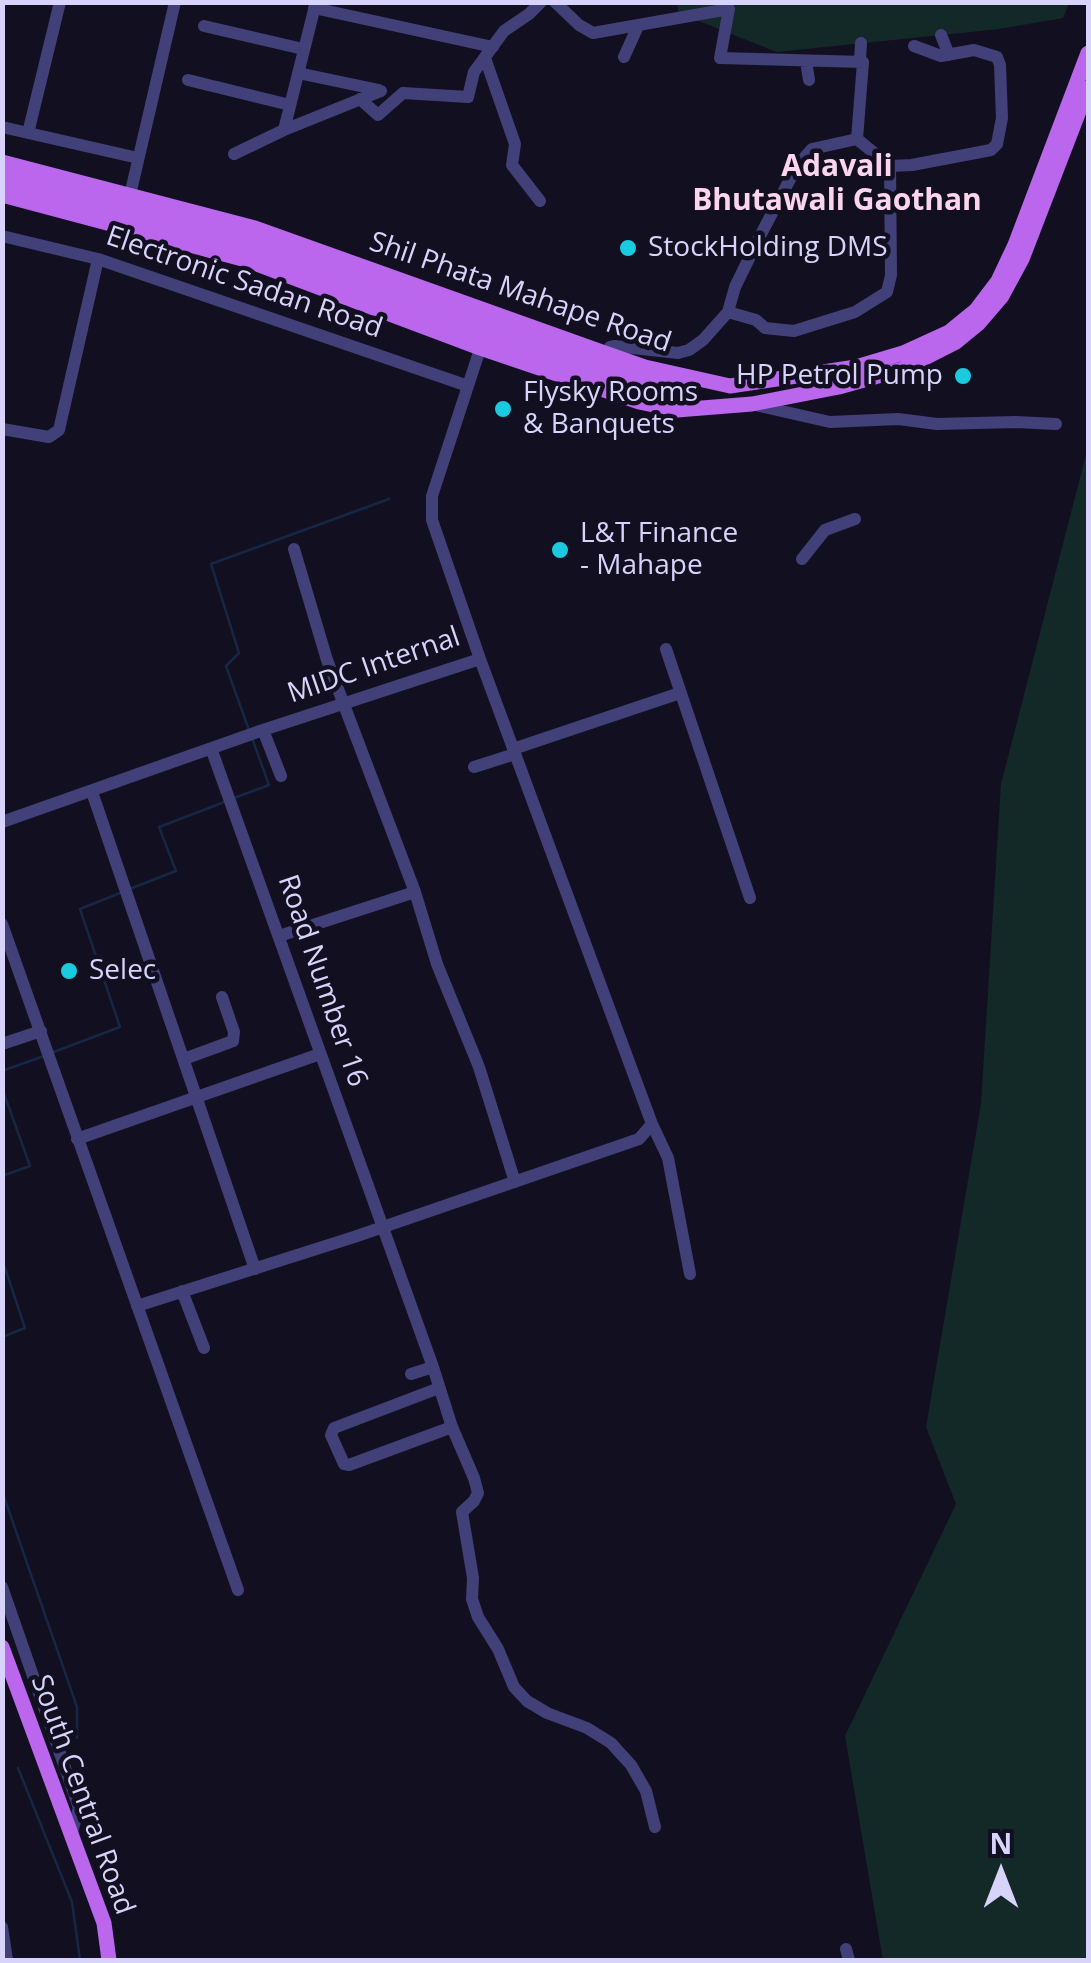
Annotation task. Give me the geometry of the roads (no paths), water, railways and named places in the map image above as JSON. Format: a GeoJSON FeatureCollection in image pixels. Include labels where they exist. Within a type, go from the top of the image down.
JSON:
{"type":"FeatureCollection","features":[{"type":"Feature","properties":{"kind":"main road","name":"Shil Phata Mahape Road"},"geometry":{"type":"LineString","coordinates":[[2,162],[256,228],[605,354],[730,386],[856,367],[903,353],[949,332],[976,310],[998,280],[1016,245],[1088,53]]}},
{"type":"Feature","properties":{"kind":"main road"},"geometry":{"type":"LineString","coordinates":[[2,195],[246,260],[592,387],[676,410],[752,404],[903,369],[956,342],[978,324],[1002,296],[1022,259],[1088,88]]}},
{"type":"Feature","properties":{"kind":"main road"},"geometry":{"type":"LineString","coordinates":[[2,174],[252,239],[679,392],[730,386]]}},
{"type":"Feature","properties":{"kind":"main road"},"geometry":{"type":"LineString","coordinates":[[2,185],[249,250],[584,372],[732,404]]}},
{"type":"Feature","properties":{"kind":"main road","name":"South Central Road"},"geometry":{"type":"LineString","coordinates":[[2,1647],[104,1923],[110,1960]]}},
{"type":"Feature","properties":{"kind":"main road","name":"South Central Road"},"geometry":{"type":"LineString","coordinates":[[2,1676],[94,1926],[99,1960]]}},
{"type":"Feature","properties":{"kind":"street"},"geometry":{"type":"LineString","coordinates":[[28,133],[60,2]]}},
{"type":"Feature","properties":{"kind":"street"},"geometry":{"type":"LineString","coordinates":[[130,195],[176,2]]}},
{"type":"Feature","properties":{"kind":"street"},"geometry":{"type":"LineString","coordinates":[[360,99],[378,115],[403,92],[468,97],[474,72],[504,31],[541,2]]}},
{"type":"Feature","properties":{"kind":"street"},"geometry":{"type":"LineString","coordinates":[[555,2],[578,25],[593,33],[729,9],[720,58],[753,53],[806,61],[860,61]]}},
{"type":"Feature","properties":{"kind":"street"},"geometry":{"type":"LineString","coordinates":[[284,130],[315,5],[489,52]]}},
{"type":"Feature","properties":{"kind":"street"},"geometry":{"type":"LineString","coordinates":[[204,26],[303,49]]}},
{"type":"Feature","properties":{"kind":"street"},"geometry":{"type":"LineString","coordinates":[[624,57],[638,26]]}},
{"type":"Feature","properties":{"kind":"street"},"geometry":{"type":"LineString","coordinates":[[942,35],[949,54]]}},
{"type":"Feature","properties":{"kind":"street"},"geometry":{"type":"LineString","coordinates":[[857,139],[861,43]]}},
{"type":"Feature","properties":{"kind":"street"},"geometry":{"type":"LineString","coordinates":[[857,139],[890,166],[991,150],[998,144],[1002,118],[997,57],[974,50],[941,56],[914,46]]}},
{"type":"Feature","properties":{"kind":"street"},"geometry":{"type":"LineString","coordinates":[[489,52],[515,144],[512,165],[540,201]]}},
{"type":"Feature","properties":{"kind":"street"},"geometry":{"type":"LineString","coordinates":[[806,61],[810,80]]}},
{"type":"Feature","properties":{"kind":"street"},"geometry":{"type":"LineString","coordinates":[[298,72],[400,95]]}},
{"type":"Feature","properties":{"kind":"street"},"geometry":{"type":"LineString","coordinates":[[188,80],[290,105]]}},
{"type":"Feature","properties":{"kind":"street"},"geometry":{"type":"LineString","coordinates":[[234,154],[380,90]]}},
{"type":"Feature","properties":{"kind":"street"},"geometry":{"type":"LineString","coordinates":[[2,127],[138,158]]}},
{"type":"Feature","properties":{"kind":"street"},"geometry":{"type":"LineString","coordinates":[[592,387],[605,354],[614,346],[664,352],[689,350],[728,312],[744,270],[797,166],[812,148],[857,139]]}},
{"type":"Feature","properties":{"kind":"street"},"geometry":{"type":"LineString","coordinates":[[728,312],[756,320],[765,328],[794,331],[855,312],[887,292],[891,275],[890,166]]}},
{"type":"Feature","properties":{"kind":"street","name":"Electronic Sadan Road"},"geometry":{"type":"LineString","coordinates":[[2,236],[98,259],[468,386]]}},
{"type":"Feature","properties":{"kind":"street"},"geometry":{"type":"LineString","coordinates":[[2,429],[49,437],[59,430],[98,259]]}},
{"type":"Feature","properties":{"kind":"street","name":"MIDC Internal"},"geometry":{"type":"LineString","coordinates":[[2,822],[264,730],[480,660],[432,520],[432,496],[491,314]]}},
{"type":"Feature","properties":{"kind":"street"},"geometry":{"type":"LineString","coordinates":[[662,370],[664,352]]}},
{"type":"Feature","properties":{"kind":"street"},"geometry":{"type":"LineString","coordinates":[[752,404],[830,422],[898,419],[937,424],[1056,424]]}},
{"type":"Feature","properties":{"kind":"street"},"geometry":{"type":"LineString","coordinates":[[802,559],[825,530],[855,519]]}},
{"type":"Feature","properties":{"kind":"street"},"geometry":{"type":"LineString","coordinates":[[294,550],[327,660],[415,892],[431,949],[479,1067],[515,1182]]}},
{"type":"Feature","properties":{"kind":"street"},"geometry":{"type":"LineString","coordinates":[[666,648],[750,898]]}},
{"type":"Feature","properties":{"kind":"street"},"geometry":{"type":"LineString","coordinates":[[480,660],[668,1158],[690,1274]]}},
{"type":"Feature","properties":{"kind":"street"},"geometry":{"type":"LineString","coordinates":[[474,767],[680,693]]}},
{"type":"Feature","properties":{"kind":"street"},"geometry":{"type":"LineString","coordinates":[[264,730],[281,776]]}},
{"type":"Feature","properties":{"kind":"street","name":"Road Number 16"},"geometry":{"type":"LineString","coordinates":[[212,750],[478,1493],[462,1512],[473,1578],[472,1599],[478,1617],[498,1649],[514,1687],[527,1701],[546,1714],[587,1728],[611,1743],[631,1765],[646,1790],[654,1828]]}},
{"type":"Feature","properties":{"kind":"street"},"geometry":{"type":"LineString","coordinates":[[92,792],[256,1268]]}},
{"type":"Feature","properties":{"kind":"street"},"geometry":{"type":"LineString","coordinates":[[279,936],[415,892]]}},
{"type":"Feature","properties":{"kind":"street"},"geometry":{"type":"LineString","coordinates":[[2,924],[238,1590]]}},
{"type":"Feature","properties":{"kind":"street"},"geometry":{"type":"LineString","coordinates":[[184,1058],[233,1041],[234,1032],[222,997]]}},
{"type":"Feature","properties":{"kind":"street"},"geometry":{"type":"LineString","coordinates":[[2,1044],[42,1034]]}},
{"type":"Feature","properties":{"kind":"street"},"geometry":{"type":"LineString","coordinates":[[77,1139],[320,1054]]}},
{"type":"Feature","properties":{"kind":"street"},"geometry":{"type":"LineString","coordinates":[[137,1306],[382,1228],[640,1139],[652,1124]]}},
{"type":"Feature","properties":{"kind":"street"},"geometry":{"type":"LineString","coordinates":[[182,1291],[204,1348]]}},
{"type":"Feature","properties":{"kind":"street"},"geometry":{"type":"LineString","coordinates":[[411,1374],[433,1367]]}},
{"type":"Feature","properties":{"kind":"street"},"geometry":{"type":"LineString","coordinates":[[438,1388],[334,1428],[331,1435],[344,1464],[349,1465],[452,1426]]}},
{"type":"Feature","properties":{"kind":"street"},"geometry":{"type":"LineString","coordinates":[[2,1587],[79,1808],[71,1835]]}},
{"type":"Feature","properties":{"kind":"street"},"geometry":{"type":"LineString","coordinates":[[2,1926],[8,1960]]}},
{"type":"Feature","properties":{"kind":"waterway"},"geometry":{"type":"LineString","coordinates":[[249,730],[226,666],[239,653],[211,564],[389,499]]}},
{"type":"Feature","properties":{"kind":"waterway"},"geometry":{"type":"LineString","coordinates":[[234,798],[269,785],[252,738]]}},
{"type":"Feature","properties":{"kind":"waterway"},"geometry":{"type":"LineString","coordinates":[[132,888],[176,871],[159,827],[227,801]]}},
{"type":"Feature","properties":{"kind":"waterway"},"geometry":{"type":"LineString","coordinates":[[51,1053],[120,1027],[80,909],[120,893]]}},
{"type":"Feature","properties":{"kind":"waterway"},"geometry":{"type":"LineString","coordinates":[[2,1071],[44,1056]]}},
{"type":"Feature","properties":{"kind":"waterway"},"geometry":{"type":"LineString","coordinates":[[2,1088],[30,1166],[2,1176]]}},
{"type":"Feature","properties":{"kind":"waterway"},"geometry":{"type":"LineString","coordinates":[[2,1259],[25,1328],[2,1337]]}},
{"type":"Feature","properties":{"kind":"waterway"},"geometry":{"type":"LineString","coordinates":[[2,1491],[77,1707],[77,1738]]}},
{"type":"Feature","properties":{"kind":"waterway"},"geometry":{"type":"LineString","coordinates":[[18,1768],[72,1902],[80,1960]]}},
{"type":"Feature","properties":{"kind":"place","name":"StockHolding DMS"},"geometry":{"type":"Point","coordinates":[628,248]}},
{"type":"Feature","properties":{"kind":"place","name":"HP Petrol Pump"},"geometry":{"type":"Point","coordinates":[963,376]}},
{"type":"Feature","properties":{"kind":"place","name":"Flysky Rooms & Banquets"},"geometry":{"type":"Point","coordinates":[503,409]}},
{"type":"Feature","properties":{"kind":"place","name":"L&T Finance - Mahape"},"geometry":{"type":"Point","coordinates":[560,550]}},
{"type":"Feature","properties":{"kind":"place","name":"Selec"},"geometry":{"type":"Point","coordinates":[69,971]}},
{"type":"Feature","properties":{"kind":"district","name":"Adavali Bhutawali Gaothan"},"geometry":{"type":"Point","coordinates":[837,184]}}]}
